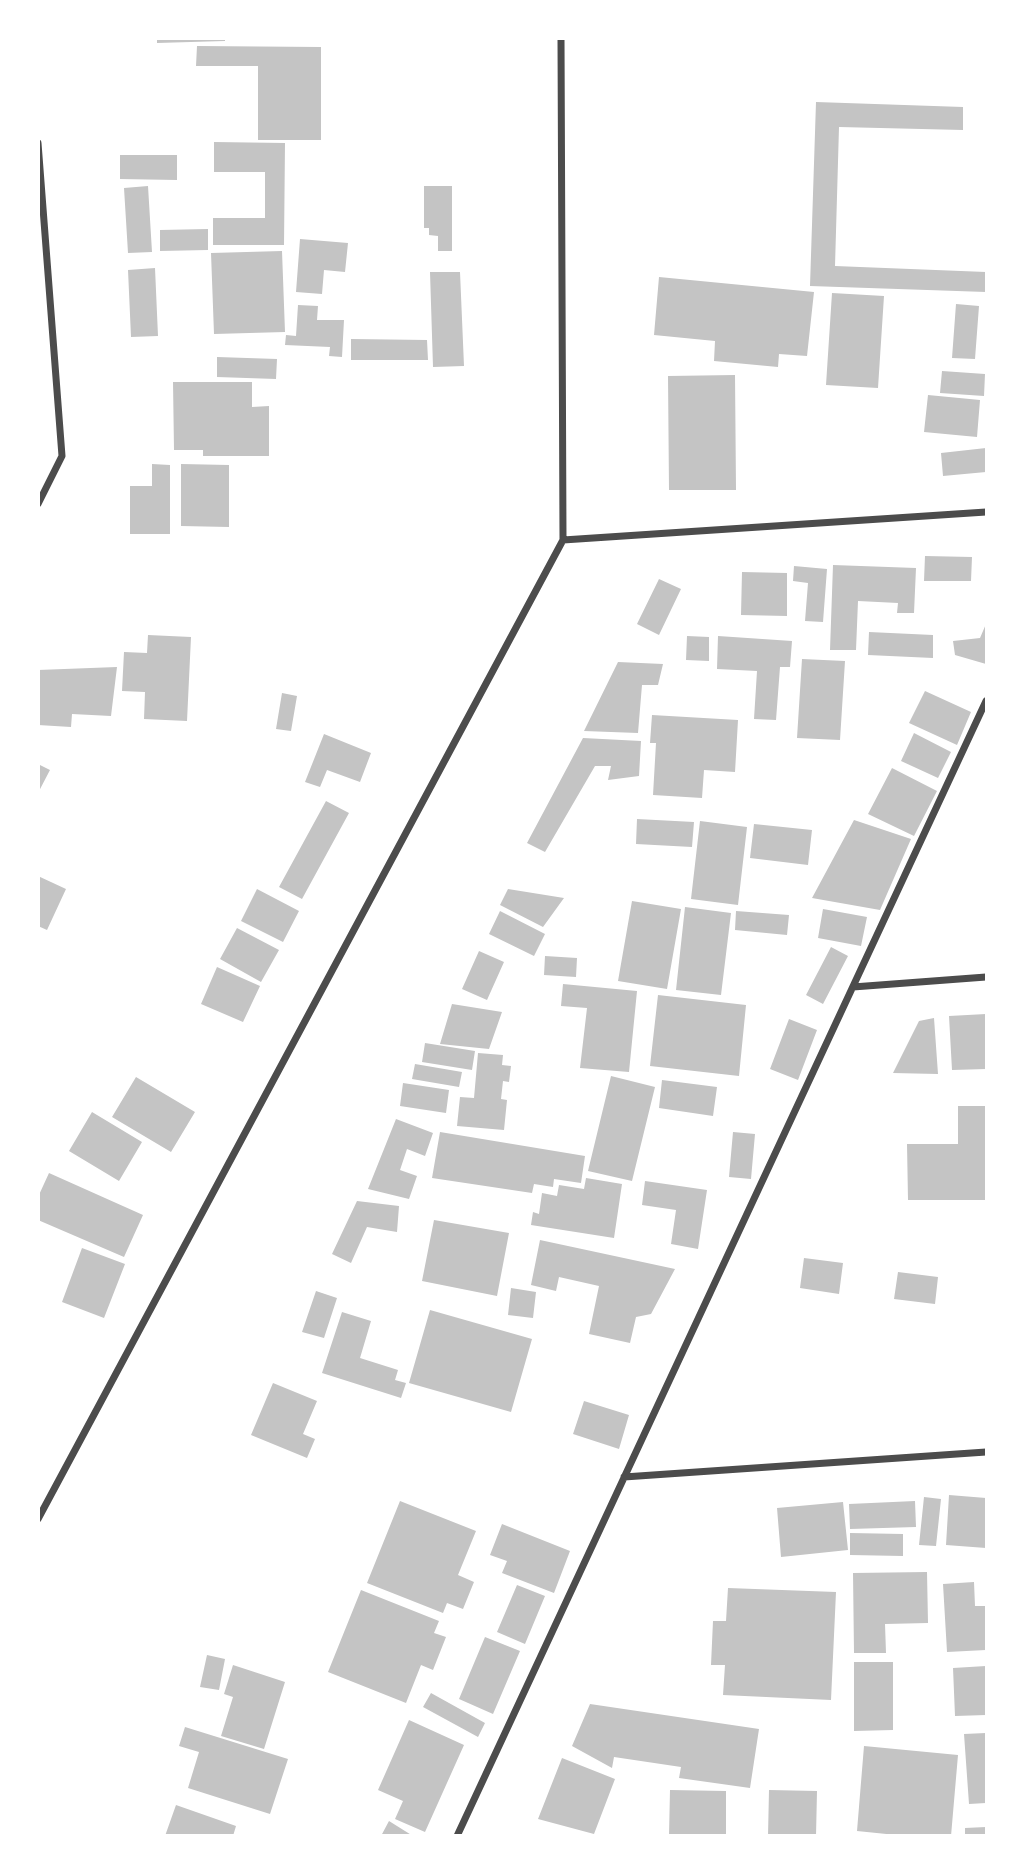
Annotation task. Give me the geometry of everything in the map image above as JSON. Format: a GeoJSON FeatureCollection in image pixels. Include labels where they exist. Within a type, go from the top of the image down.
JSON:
{"type":"FeatureCollection","features":[{"type":"Feature","properties":{"kind":"street"},"geometry":{"type":"LineString","coordinates":[[38,1519],[563,540],[561,38]]}},
{"type":"Feature","properties":{"kind":"street"},"geometry":{"type":"LineString","coordinates":[[38,143],[62,456],[38,504]]}},
{"type":"Feature","properties":{"kind":"street"},"geometry":{"type":"LineString","coordinates":[[563,540],[986,512]]}},
{"type":"Feature","properties":{"kind":"street"},"geometry":{"type":"LineString","coordinates":[[457,1836],[986,701]]}},
{"type":"Feature","properties":{"kind":"street"},"geometry":{"type":"LineString","coordinates":[[853,986],[986,977]]}},
{"type":"Feature","properties":{"kind":"street"},"geometry":{"type":"LineString","coordinates":[[624,1477],[986,1452]]}},
{"type":"Feature","properties":{"kind":"building"},"geometry":{"type":"Polygon","coordinates":[[[157,38],[225,38],[225,41],[157,43],[157,38]]]}},
{"type":"Feature","properties":{"kind":"building"},"geometry":{"type":"Polygon","coordinates":[[[197,46],[321,47],[321,140],[258,140],[258,66],[196,66],[197,46]]]}},
{"type":"Feature","properties":{"kind":"building"},"geometry":{"type":"Polygon","coordinates":[[[816,102],[963,107],[963,130],[839,127],[835,266],[986,272],[986,292],[810,286],[816,102]]]}},
{"type":"Feature","properties":{"kind":"building"},"geometry":{"type":"Polygon","coordinates":[[[214,142],[285,143],[284,245],[213,245],[213,218],[265,218],[265,172],[214,172],[214,142]]]}},
{"type":"Feature","properties":{"kind":"building"},"geometry":{"type":"Polygon","coordinates":[[[120,155],[177,155],[177,180],[120,179],[120,155]]]}},
{"type":"Feature","properties":{"kind":"building"},"geometry":{"type":"Polygon","coordinates":[[[148,186],[152,252],[128,253],[124,188],[148,186]]]}},
{"type":"Feature","properties":{"kind":"building"},"geometry":{"type":"Polygon","coordinates":[[[424,186],[452,186],[452,251],[438,251],[438,236],[429,235],[429,228],[424,228],[424,186]]]}},
{"type":"Feature","properties":{"kind":"building"},"geometry":{"type":"Polygon","coordinates":[[[208,229],[208,250],[160,251],[160,230],[208,229]]]}},
{"type":"Feature","properties":{"kind":"building"},"geometry":{"type":"Polygon","coordinates":[[[300,239],[348,243],[345,272],[324,270],[322,294],[296,292],[300,239]]]}},
{"type":"Feature","properties":{"kind":"building"},"geometry":{"type":"Polygon","coordinates":[[[282,251],[285,332],[214,334],[211,253],[282,251]]]}},
{"type":"Feature","properties":{"kind":"building"},"geometry":{"type":"Polygon","coordinates":[[[155,268],[158,336],[131,337],[128,270],[155,268]]]}},
{"type":"Feature","properties":{"kind":"building"},"geometry":{"type":"Polygon","coordinates":[[[430,272],[460,272],[464,366],[433,367],[430,272]]]}},
{"type":"Feature","properties":{"kind":"building"},"geometry":{"type":"Polygon","coordinates":[[[659,277],[814,292],[807,356],[779,354],[778,367],[714,361],[715,341],[654,335],[659,277]]]}},
{"type":"Feature","properties":{"kind":"building"},"geometry":{"type":"Polygon","coordinates":[[[832,293],[884,296],[878,388],[826,385],[832,293]]]}},
{"type":"Feature","properties":{"kind":"building"},"geometry":{"type":"Polygon","coordinates":[[[956,304],[979,306],[975,359],[952,358],[956,304]]]}},
{"type":"Feature","properties":{"kind":"building"},"geometry":{"type":"Polygon","coordinates":[[[298,305],[318,306],[317,320],[344,320],[342,357],[329,356],[330,347],[285,345],[286,335],[296,336],[298,305]]]}},
{"type":"Feature","properties":{"kind":"building"},"geometry":{"type":"Polygon","coordinates":[[[351,339],[427,340],[428,360],[351,360],[351,339]]]}},
{"type":"Feature","properties":{"kind":"building"},"geometry":{"type":"Polygon","coordinates":[[[217,357],[277,359],[276,379],[217,377],[217,357]]]}},
{"type":"Feature","properties":{"kind":"building"},"geometry":{"type":"Polygon","coordinates":[[[942,371],[985,374],[984,396],[940,393],[942,371]]]}},
{"type":"Feature","properties":{"kind":"building"},"geometry":{"type":"Polygon","coordinates":[[[735,375],[736,490],[669,490],[668,376],[735,375]]]}},
{"type":"Feature","properties":{"kind":"building"},"geometry":{"type":"Polygon","coordinates":[[[173,382],[252,382],[252,407],[269,406],[269,456],[203,456],[203,450],[174,450],[173,382]]]}},
{"type":"Feature","properties":{"kind":"building"},"geometry":{"type":"Polygon","coordinates":[[[928,395],[980,400],[977,437],[924,432],[928,395]]]}},
{"type":"Feature","properties":{"kind":"building"},"geometry":{"type":"Polygon","coordinates":[[[986,448],[986,472],[943,476],[941,453],[986,448]]]}},
{"type":"Feature","properties":{"kind":"building"},"geometry":{"type":"Polygon","coordinates":[[[152,464],[170,465],[170,534],[130,534],[130,486],[152,486],[152,464]]]}},
{"type":"Feature","properties":{"kind":"building"},"geometry":{"type":"Polygon","coordinates":[[[181,464],[229,465],[229,527],[181,526],[181,464]]]}},
{"type":"Feature","properties":{"kind":"building"},"geometry":{"type":"Polygon","coordinates":[[[925,556],[972,557],[971,581],[924,581],[925,556]]]}},
{"type":"Feature","properties":{"kind":"building"},"geometry":{"type":"Polygon","coordinates":[[[833,565],[916,568],[914,613],[897,613],[898,603],[858,601],[856,650],[830,650],[833,565]]]}},
{"type":"Feature","properties":{"kind":"building"},"geometry":{"type":"Polygon","coordinates":[[[794,566],[827,569],[823,622],[805,621],[808,583],[793,581],[794,566]]]}},
{"type":"Feature","properties":{"kind":"building"},"geometry":{"type":"Polygon","coordinates":[[[742,572],[787,573],[787,616],[741,615],[742,572]]]}},
{"type":"Feature","properties":{"kind":"building"},"geometry":{"type":"Polygon","coordinates":[[[659,579],[681,589],[659,635],[637,624],[659,579]]]}},
{"type":"Feature","properties":{"kind":"building"},"geometry":{"type":"Polygon","coordinates":[[[986,624],[986,664],[955,655],[953,641],[980,638],[986,624]]]}},
{"type":"Feature","properties":{"kind":"building"},"geometry":{"type":"Polygon","coordinates":[[[869,632],[933,635],[933,658],[868,655],[869,632]]]}},
{"type":"Feature","properties":{"kind":"building"},"geometry":{"type":"Polygon","coordinates":[[[148,635],[191,637],[187,721],[144,719],[145,692],[122,691],[124,652],[147,653],[148,635]]]}},
{"type":"Feature","properties":{"kind":"building"},"geometry":{"type":"Polygon","coordinates":[[[687,636],[709,637],[709,661],[686,660],[687,636]]]}},
{"type":"Feature","properties":{"kind":"building"},"geometry":{"type":"Polygon","coordinates":[[[718,636],[792,641],[790,667],[780,667],[776,720],[754,719],[757,671],[717,669],[718,636]]]}},
{"type":"Feature","properties":{"kind":"building"},"geometry":{"type":"Polygon","coordinates":[[[802,659],[845,661],[840,740],[797,738],[802,659]]]}},
{"type":"Feature","properties":{"kind":"building"},"geometry":{"type":"Polygon","coordinates":[[[618,662],[663,664],[658,685],[642,685],[638,733],[584,731],[618,662]]]}},
{"type":"Feature","properties":{"kind":"building"},"geometry":{"type":"Polygon","coordinates":[[[117,667],[111,716],[72,714],[71,727],[38,725],[38,670],[117,667]]]}},
{"type":"Feature","properties":{"kind":"building"},"geometry":{"type":"Polygon","coordinates":[[[925,691],[971,712],[957,745],[909,723],[925,691]]]}},
{"type":"Feature","properties":{"kind":"building"},"geometry":{"type":"Polygon","coordinates":[[[282,693],[297,696],[291,731],[276,729],[282,693]]]}},
{"type":"Feature","properties":{"kind":"building"},"geometry":{"type":"Polygon","coordinates":[[[652,715],[738,720],[735,772],[704,770],[702,798],[653,795],[656,743],[650,743],[652,715]]]}},
{"type":"Feature","properties":{"kind":"building"},"geometry":{"type":"Polygon","coordinates":[[[914,733],[951,752],[938,778],[901,761],[914,733]]]}},
{"type":"Feature","properties":{"kind":"building"},"geometry":{"type":"Polygon","coordinates":[[[324,734],[371,753],[360,782],[327,770],[320,787],[305,782],[324,734]]]}},
{"type":"Feature","properties":{"kind":"building"},"geometry":{"type":"Polygon","coordinates":[[[583,738],[641,741],[639,776],[608,780],[611,766],[595,766],[545,852],[527,843],[583,738]]]}},
{"type":"Feature","properties":{"kind":"building"},"geometry":{"type":"Polygon","coordinates":[[[38,764],[50,770],[38,793],[38,764]]]}},
{"type":"Feature","properties":{"kind":"building"},"geometry":{"type":"Polygon","coordinates":[[[892,768],[937,791],[914,836],[868,814],[892,768]]]}},
{"type":"Feature","properties":{"kind":"building"},"geometry":{"type":"Polygon","coordinates":[[[326,801],[349,813],[302,899],[279,887],[326,801]]]}},
{"type":"Feature","properties":{"kind":"building"},"geometry":{"type":"Polygon","coordinates":[[[637,819],[694,822],[692,847],[636,844],[637,819]]]}},
{"type":"Feature","properties":{"kind":"building"},"geometry":{"type":"Polygon","coordinates":[[[854,820],[911,839],[880,910],[812,898],[854,820]]]}},
{"type":"Feature","properties":{"kind":"building"},"geometry":{"type":"Polygon","coordinates":[[[700,821],[747,827],[738,905],[691,899],[700,821]]]}},
{"type":"Feature","properties":{"kind":"building"},"geometry":{"type":"Polygon","coordinates":[[[754,824],[812,830],[808,865],[750,858],[754,824]]]}},
{"type":"Feature","properties":{"kind":"building"},"geometry":{"type":"Polygon","coordinates":[[[38,876],[66,889],[47,930],[38,926],[38,876]]]}},
{"type":"Feature","properties":{"kind":"building"},"geometry":{"type":"Polygon","coordinates":[[[257,889],[299,911],[283,942],[241,921],[257,889]]]}},
{"type":"Feature","properties":{"kind":"building"},"geometry":{"type":"Polygon","coordinates":[[[508,889],[564,898],[543,927],[500,905],[508,889]]]}},
{"type":"Feature","properties":{"kind":"building"},"geometry":{"type":"Polygon","coordinates":[[[632,901],[681,909],[667,989],[618,981],[632,901]]]}},
{"type":"Feature","properties":{"kind":"building"},"geometry":{"type":"Polygon","coordinates":[[[685,907],[731,913],[721,995],[676,990],[685,907]]]}},
{"type":"Feature","properties":{"kind":"building"},"geometry":{"type":"Polygon","coordinates":[[[823,909],[867,917],[861,946],[818,938],[823,909]]]}},
{"type":"Feature","properties":{"kind":"building"},"geometry":{"type":"Polygon","coordinates":[[[500,911],[545,934],[534,956],[489,934],[500,911]]]}},
{"type":"Feature","properties":{"kind":"building"},"geometry":{"type":"Polygon","coordinates":[[[736,911],[789,915],[787,935],[735,930],[736,911]]]}},
{"type":"Feature","properties":{"kind":"building"},"geometry":{"type":"Polygon","coordinates":[[[237,928],[279,950],[261,982],[220,959],[237,928]]]}},
{"type":"Feature","properties":{"kind":"building"},"geometry":{"type":"Polygon","coordinates":[[[831,947],[848,956],[823,1004],[806,995],[831,947]]]}},
{"type":"Feature","properties":{"kind":"building"},"geometry":{"type":"Polygon","coordinates":[[[479,951],[504,962],[487,1000],[462,989],[479,951]]]}},
{"type":"Feature","properties":{"kind":"building"},"geometry":{"type":"Polygon","coordinates":[[[545,956],[577,958],[576,977],[544,975],[545,956]]]}},
{"type":"Feature","properties":{"kind":"building"},"geometry":{"type":"Polygon","coordinates":[[[217,967],[260,986],[243,1022],[201,1004],[217,967]]]}},
{"type":"Feature","properties":{"kind":"building"},"geometry":{"type":"Polygon","coordinates":[[[563,984],[637,991],[629,1072],[580,1068],[587,1008],[561,1006],[563,984]]]}},
{"type":"Feature","properties":{"kind":"building"},"geometry":{"type":"Polygon","coordinates":[[[658,995],[746,1005],[739,1076],[650,1066],[658,995]]]}},
{"type":"Feature","properties":{"kind":"building"},"geometry":{"type":"Polygon","coordinates":[[[452,1004],[502,1012],[489,1049],[440,1044],[452,1004]]]}},
{"type":"Feature","properties":{"kind":"building"},"geometry":{"type":"Polygon","coordinates":[[[986,1014],[986,1069],[952,1070],[949,1016],[986,1014]]]}},
{"type":"Feature","properties":{"kind":"building"},"geometry":{"type":"Polygon","coordinates":[[[934,1018],[938,1074],[893,1073],[919,1021],[934,1018]]]}},
{"type":"Feature","properties":{"kind":"building"},"geometry":{"type":"Polygon","coordinates":[[[789,1019],[817,1030],[798,1080],[770,1069],[789,1019]]]}},
{"type":"Feature","properties":{"kind":"building"},"geometry":{"type":"Polygon","coordinates":[[[425,1043],[475,1051],[472,1070],[422,1062],[425,1043]]]}},
{"type":"Feature","properties":{"kind":"building"},"geometry":{"type":"Polygon","coordinates":[[[478,1053],[503,1055],[502,1065],[511,1066],[509,1082],[503,1081],[501,1099],[507,1100],[504,1130],[457,1126],[460,1097],[474,1098],[478,1053]]]}},
{"type":"Feature","properties":{"kind":"building"},"geometry":{"type":"Polygon","coordinates":[[[415,1064],[462,1072],[459,1087],[412,1079],[415,1064]]]}},
{"type":"Feature","properties":{"kind":"building"},"geometry":{"type":"Polygon","coordinates":[[[611,1076],[655,1087],[632,1181],[588,1171],[611,1076]]]}},
{"type":"Feature","properties":{"kind":"building"},"geometry":{"type":"Polygon","coordinates":[[[136,1077],[195,1112],[171,1152],[112,1117],[136,1077]]]}},
{"type":"Feature","properties":{"kind":"building"},"geometry":{"type":"Polygon","coordinates":[[[662,1080],[717,1087],[713,1116],[659,1108],[662,1080]]]}},
{"type":"Feature","properties":{"kind":"building"},"geometry":{"type":"Polygon","coordinates":[[[403,1083],[449,1090],[446,1113],[400,1106],[403,1083]]]}},
{"type":"Feature","properties":{"kind":"building"},"geometry":{"type":"Polygon","coordinates":[[[958,1106],[986,1106],[986,1200],[908,1200],[907,1144],[958,1144],[958,1106]]]}},
{"type":"Feature","properties":{"kind":"building"},"geometry":{"type":"Polygon","coordinates":[[[92,1112],[142,1142],[119,1181],[69,1151],[92,1112]]]}},
{"type":"Feature","properties":{"kind":"building"},"geometry":{"type":"Polygon","coordinates":[[[396,1119],[433,1133],[425,1156],[407,1149],[400,1170],[417,1176],[409,1199],[368,1189],[396,1119]]]}},
{"type":"Feature","properties":{"kind":"building"},"geometry":{"type":"Polygon","coordinates":[[[440,1132],[585,1156],[581,1183],[554,1179],[553,1187],[534,1184],[532,1193],[432,1178],[440,1132]]]}},
{"type":"Feature","properties":{"kind":"building"},"geometry":{"type":"Polygon","coordinates":[[[733,1132],[755,1134],[751,1179],[729,1177],[733,1132]]]}},
{"type":"Feature","properties":{"kind":"building"},"geometry":{"type":"Polygon","coordinates":[[[49,1173],[143,1215],[124,1257],[38,1220],[38,1197],[49,1173]]]}},
{"type":"Feature","properties":{"kind":"building"},"geometry":{"type":"Polygon","coordinates":[[[586,1178],[622,1184],[614,1238],[531,1225],[533,1212],[539,1214],[542,1193],[557,1196],[559,1185],[584,1189],[586,1178]]]}},
{"type":"Feature","properties":{"kind":"building"},"geometry":{"type":"Polygon","coordinates":[[[645,1181],[707,1190],[698,1249],[671,1244],[676,1210],[642,1205],[645,1181]]]}},
{"type":"Feature","properties":{"kind":"building"},"geometry":{"type":"Polygon","coordinates":[[[357,1201],[399,1206],[397,1232],[367,1227],[351,1263],[332,1254],[357,1201]]]}},
{"type":"Feature","properties":{"kind":"building"},"geometry":{"type":"Polygon","coordinates":[[[434,1220],[509,1233],[497,1296],[422,1281],[434,1220]]]}},
{"type":"Feature","properties":{"kind":"building"},"geometry":{"type":"Polygon","coordinates":[[[540,1240],[675,1269],[651,1314],[636,1317],[630,1343],[589,1334],[599,1286],[559,1277],[556,1291],[531,1285],[540,1240]]]}},
{"type":"Feature","properties":{"kind":"building"},"geometry":{"type":"Polygon","coordinates":[[[82,1248],[125,1264],[104,1318],[62,1302],[82,1248]]]}},
{"type":"Feature","properties":{"kind":"building"},"geometry":{"type":"Polygon","coordinates":[[[804,1258],[843,1263],[839,1294],[800,1288],[804,1258]]]}},
{"type":"Feature","properties":{"kind":"building"},"geometry":{"type":"Polygon","coordinates":[[[898,1272],[938,1277],[935,1304],[894,1299],[898,1272]]]}},
{"type":"Feature","properties":{"kind":"building"},"geometry":{"type":"Polygon","coordinates":[[[511,1288],[536,1292],[533,1318],[508,1315],[511,1288]]]}},
{"type":"Feature","properties":{"kind":"building"},"geometry":{"type":"Polygon","coordinates":[[[316,1291],[337,1298],[324,1338],[302,1332],[316,1291]]]}},
{"type":"Feature","properties":{"kind":"building"},"geometry":{"type":"Polygon","coordinates":[[[430,1310],[532,1339],[511,1412],[409,1383],[430,1310]]]}},
{"type":"Feature","properties":{"kind":"building"},"geometry":{"type":"Polygon","coordinates":[[[342,1312],[371,1321],[360,1358],[398,1370],[395,1380],[406,1383],[401,1398],[322,1373],[342,1312]]]}},
{"type":"Feature","properties":{"kind":"building"},"geometry":{"type":"Polygon","coordinates":[[[273,1383],[317,1401],[303,1434],[315,1439],[307,1458],[251,1435],[273,1383]]]}},
{"type":"Feature","properties":{"kind":"building"},"geometry":{"type":"Polygon","coordinates":[[[584,1401],[629,1415],[619,1449],[573,1434],[584,1401]]]}},
{"type":"Feature","properties":{"kind":"building"},"geometry":{"type":"Polygon","coordinates":[[[949,1495],[986,1498],[986,1548],[946,1545],[949,1495]]]}},
{"type":"Feature","properties":{"kind":"building"},"geometry":{"type":"Polygon","coordinates":[[[924,1497],[941,1499],[936,1546],[919,1545],[924,1497]]]}},
{"type":"Feature","properties":{"kind":"building"},"geometry":{"type":"Polygon","coordinates":[[[400,1501],[476,1531],[458,1575],[474,1582],[463,1609],[447,1603],[443,1613],[367,1583],[400,1501]]]}},
{"type":"Feature","properties":{"kind":"building"},"geometry":{"type":"Polygon","coordinates":[[[915,1501],[916,1527],[850,1529],[849,1504],[915,1501]]]}},
{"type":"Feature","properties":{"kind":"building"},"geometry":{"type":"Polygon","coordinates":[[[843,1502],[848,1550],[781,1557],[777,1508],[843,1502]]]}},
{"type":"Feature","properties":{"kind":"building"},"geometry":{"type":"Polygon","coordinates":[[[502,1524],[570,1551],[554,1593],[502,1573],[507,1561],[490,1555],[502,1524]]]}},
{"type":"Feature","properties":{"kind":"building"},"geometry":{"type":"Polygon","coordinates":[[[850,1533],[903,1534],[903,1556],[850,1555],[850,1533]]]}},
{"type":"Feature","properties":{"kind":"building"},"geometry":{"type":"Polygon","coordinates":[[[927,1572],[928,1623],[885,1624],[886,1653],[854,1653],[853,1573],[927,1572]]]}},
{"type":"Feature","properties":{"kind":"building"},"geometry":{"type":"Polygon","coordinates":[[[974,1582],[975,1606],[986,1606],[986,1650],[947,1652],[943,1584],[974,1582]]]}},
{"type":"Feature","properties":{"kind":"building"},"geometry":{"type":"Polygon","coordinates":[[[517,1585],[545,1596],[525,1644],[497,1632],[517,1585]]]}},
{"type":"Feature","properties":{"kind":"building"},"geometry":{"type":"Polygon","coordinates":[[[728,1588],[836,1592],[831,1700],[723,1695],[725,1665],[711,1665],[713,1621],[726,1621],[728,1588]]]}},
{"type":"Feature","properties":{"kind":"building"},"geometry":{"type":"Polygon","coordinates":[[[361,1590],[439,1621],[434,1633],[446,1637],[433,1670],[421,1665],[406,1703],[328,1672],[361,1590]]]}},
{"type":"Feature","properties":{"kind":"building"},"geometry":{"type":"Polygon","coordinates":[[[485,1637],[520,1651],[493,1714],[459,1699],[485,1637]]]}},
{"type":"Feature","properties":{"kind":"building"},"geometry":{"type":"Polygon","coordinates":[[[207,1655],[225,1659],[219,1690],[200,1687],[207,1655]]]}},
{"type":"Feature","properties":{"kind":"building"},"geometry":{"type":"Polygon","coordinates":[[[854,1662],[893,1662],[893,1730],[854,1731],[854,1662]]]}},
{"type":"Feature","properties":{"kind":"building"},"geometry":{"type":"Polygon","coordinates":[[[233,1665],[285,1682],[264,1749],[221,1736],[233,1697],[224,1694],[233,1665]]]}},
{"type":"Feature","properties":{"kind":"building"},"geometry":{"type":"Polygon","coordinates":[[[986,1666],[986,1715],[955,1716],[953,1668],[986,1666]]]}},
{"type":"Feature","properties":{"kind":"building"},"geometry":{"type":"Polygon","coordinates":[[[431,1693],[485,1723],[478,1737],[423,1707],[431,1693]]]}},
{"type":"Feature","properties":{"kind":"building"},"geometry":{"type":"Polygon","coordinates":[[[590,1704],[759,1729],[750,1788],[679,1778],[681,1767],[614,1757],[612,1768],[572,1746],[590,1704]]]}},
{"type":"Feature","properties":{"kind":"building"},"geometry":{"type":"Polygon","coordinates":[[[409,1720],[464,1745],[425,1832],[395,1819],[403,1801],[378,1790],[409,1720]]]}},
{"type":"Feature","properties":{"kind":"building"},"geometry":{"type":"Polygon","coordinates":[[[185,1727],[288,1759],[270,1814],[188,1788],[199,1752],[179,1746],[185,1727]]]}},
{"type":"Feature","properties":{"kind":"building"},"geometry":{"type":"Polygon","coordinates":[[[986,1733],[986,1803],[969,1804],[964,1734],[986,1733]]]}},
{"type":"Feature","properties":{"kind":"building"},"geometry":{"type":"Polygon","coordinates":[[[864,1746],[958,1755],[951,1836],[906,1836],[857,1831],[864,1746]]]}},
{"type":"Feature","properties":{"kind":"building"},"geometry":{"type":"Polygon","coordinates":[[[562,1758],[615,1779],[594,1834],[538,1819],[562,1758]]]}},
{"type":"Feature","properties":{"kind":"building"},"geometry":{"type":"Polygon","coordinates":[[[670,1790],[726,1791],[726,1836],[669,1836],[670,1790]]]}},
{"type":"Feature","properties":{"kind":"building"},"geometry":{"type":"Polygon","coordinates":[[[769,1790],[817,1791],[816,1836],[768,1836],[769,1790]]]}},
{"type":"Feature","properties":{"kind":"building"},"geometry":{"type":"Polygon","coordinates":[[[176,1805],[236,1826],[233,1836],[165,1836],[176,1805]]]}},
{"type":"Feature","properties":{"kind":"building"},"geometry":{"type":"Polygon","coordinates":[[[389,1821],[413,1836],[381,1836],[389,1821]]]}},
{"type":"Feature","properties":{"kind":"building"},"geometry":{"type":"Polygon","coordinates":[[[986,1827],[986,1836],[965,1836],[965,1828],[986,1827]]]}}]}
